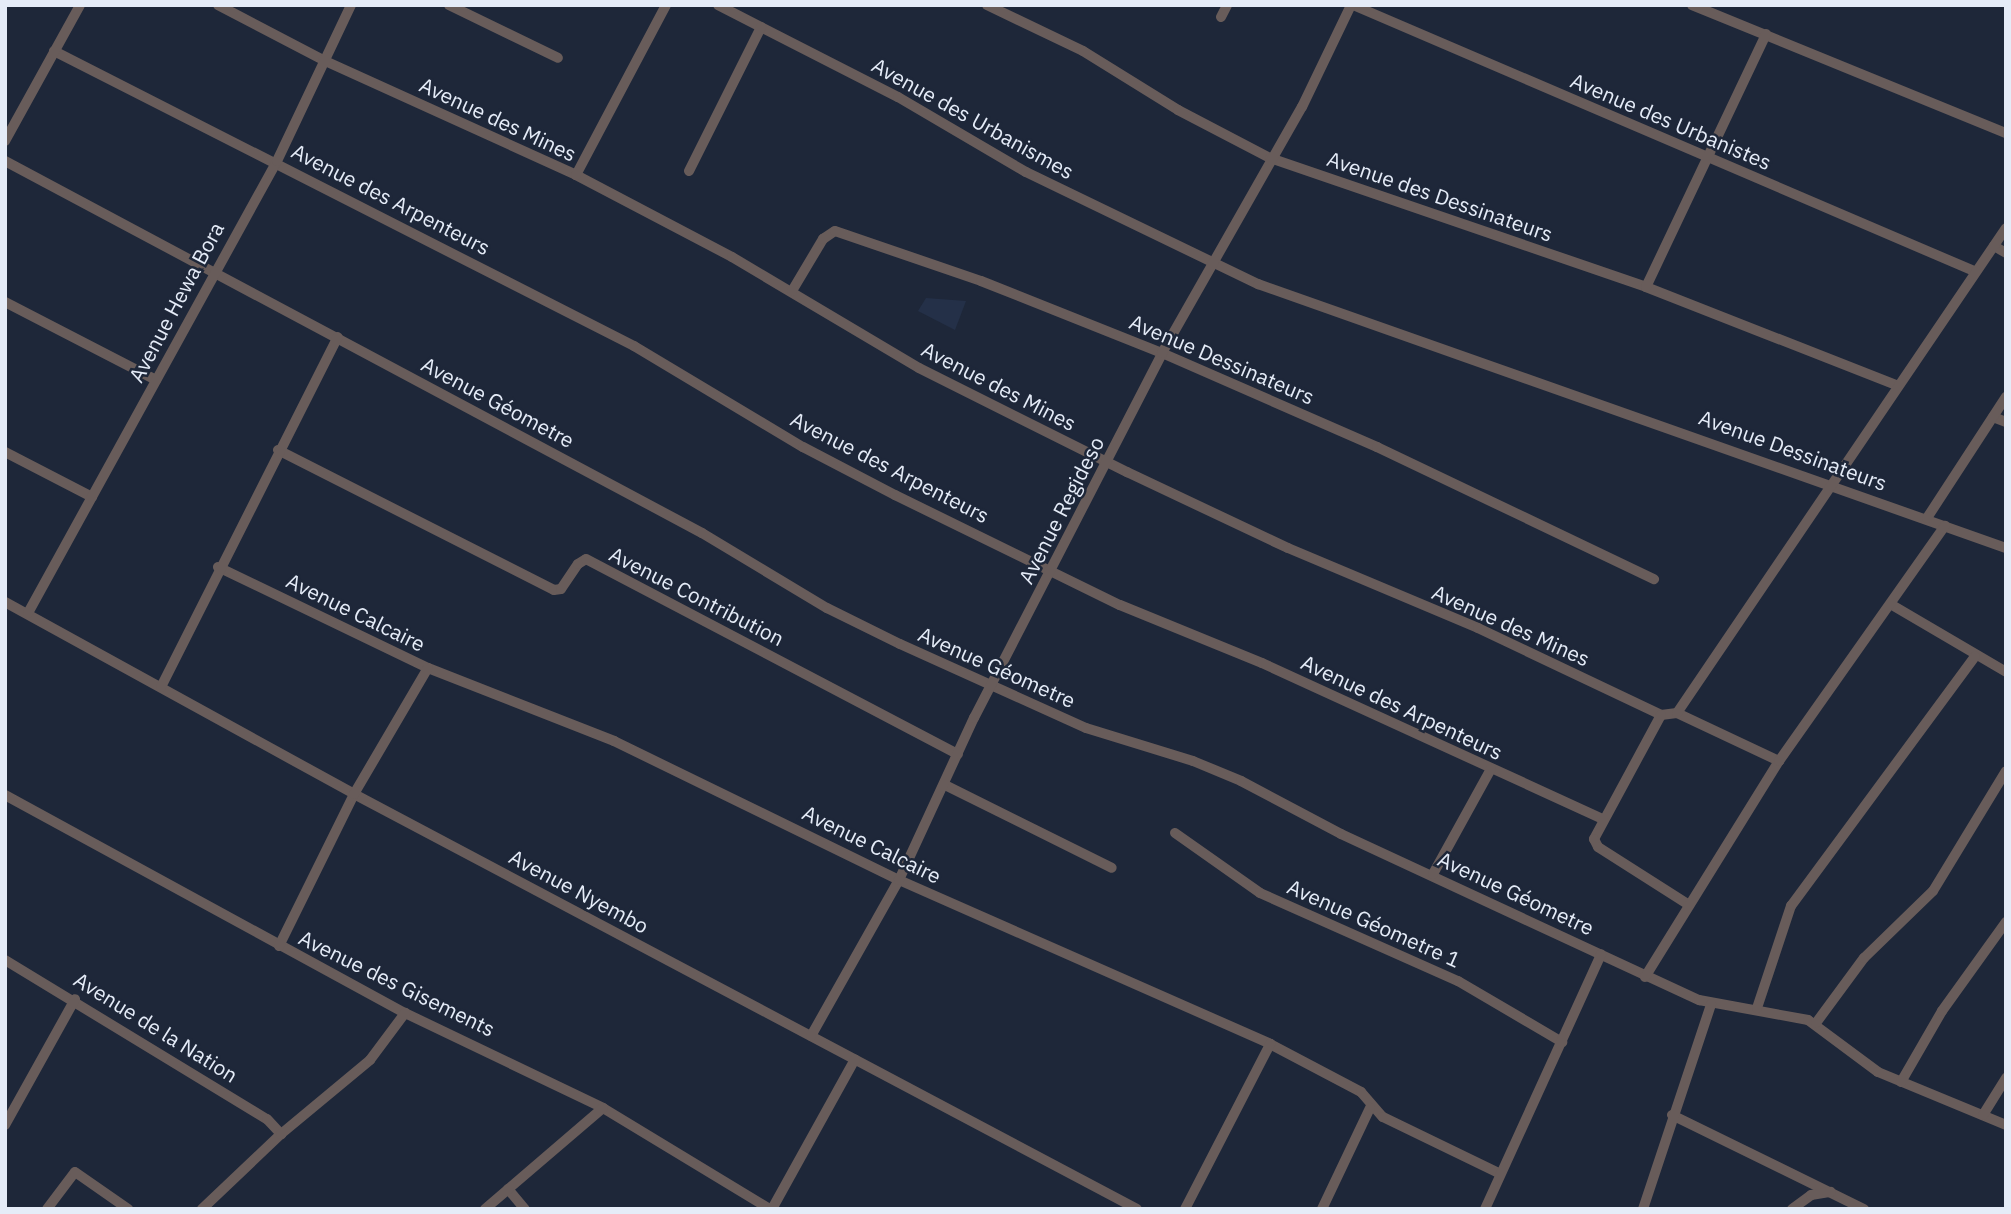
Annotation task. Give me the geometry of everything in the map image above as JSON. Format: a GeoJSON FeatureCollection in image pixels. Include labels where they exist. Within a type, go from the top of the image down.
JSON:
{"type":"FeatureCollection","features":[{"type":"Feature","properties":{"kind":"street"},"geometry":{"type":"LineString","coordinates":[[5,141],[79,5]]}},
{"type":"Feature","properties":{"kind":"street","name":"Avenue des Mines"},"geometry":{"type":"LineString","coordinates":[[218,5],[323,60],[576,175],[792,291],[919,368],[1108,463],[1661,715]]}},
{"type":"Feature","properties":{"kind":"street","name":"Avenue Hewa Bora"},"geometry":{"type":"LineString","coordinates":[[28,613],[214,270],[277,161],[351,5]]}},
{"type":"Feature","properties":{"kind":"street"},"geometry":{"type":"LineString","coordinates":[[449,5],[558,58]]}},
{"type":"Feature","properties":{"kind":"street"},"geometry":{"type":"LineString","coordinates":[[576,175],[666,5]]}},
{"type":"Feature","properties":{"kind":"street","name":"Avenue des Urbanismes"},"geometry":{"type":"LineString","coordinates":[[718,5],[898,97],[1026,172],[1212,263]]}},
{"type":"Feature","properties":{"kind":"street","name":"Avenue des Dessinateurs"},"geometry":{"type":"LineString","coordinates":[[987,5],[1083,51],[1178,110],[1270,158],[1646,287],[1898,386]]}},
{"type":"Feature","properties":{"kind":"street"},"geometry":{"type":"LineString","coordinates":[[1222,17],[1227,5]]}},
{"type":"Feature","properties":{"kind":"street","name":"Avenue Regideso"},"geometry":{"type":"LineString","coordinates":[[811,1036],[899,880],[991,684],[1052,572],[1162,353],[1270,158],[1307,97],[1352,5]]}},
{"type":"Feature","properties":{"kind":"street","name":"Avenue des Urbanistes"},"geometry":{"type":"LineString","coordinates":[[1352,5],[1974,271]]}},
{"type":"Feature","properties":{"kind":"street"},"geometry":{"type":"LineString","coordinates":[[1692,5],[2006,133]]}},
{"type":"Feature","properties":{"kind":"street"},"geometry":{"type":"LineString","coordinates":[[689,171],[761,27]]}},
{"type":"Feature","properties":{"kind":"street"},"geometry":{"type":"LineString","coordinates":[[1646,287],[1705,157],[1766,34]]}},
{"type":"Feature","properties":{"kind":"street","name":"Avenue des Arpenteurs"},"geometry":{"type":"LineString","coordinates":[[54,51],[277,161],[634,346],[860,477],[1052,572],[1602,819]]}},
{"type":"Feature","properties":{"kind":"street","name":"Avenue Géometre"},"geometry":{"type":"LineString","coordinates":[[5,160],[702,533],[827,608],[1102,734],[1218,771],[1645,977],[1711,1004],[1757,1008],[1816,1023],[1878,1072],[2006,1125]]}},
{"type":"Feature","properties":{"kind":"street"},"geometry":{"type":"LineString","coordinates":[[1677,713],[1974,271],[2006,228]]}},
{"type":"Feature","properties":{"kind":"street","name":"Avenue Dessinateurs"},"geometry":{"type":"LineString","coordinates":[[792,291],[823,239],[835,231],[981,281],[1162,353],[1377,447],[1654,579]]}},
{"type":"Feature","properties":{"kind":"street"},"geometry":{"type":"LineString","coordinates":[[1994,246],[2006,253]]}},
{"type":"Feature","properties":{"kind":"street","name":"Avenue Dessinateurs"},"geometry":{"type":"LineString","coordinates":[[1212,263],[1271,288],[1833,484],[2006,548]]}},
{"type":"Feature","properties":{"kind":"street"},"geometry":{"type":"LineString","coordinates":[[5,302],[156,380]]}},
{"type":"Feature","properties":{"kind":"street"},"geometry":{"type":"LineString","coordinates":[[160,687],[218,567],[338,337]]}},
{"type":"Feature","properties":{"kind":"street"},"geometry":{"type":"LineString","coordinates":[[1927,518],[2006,397]]}},
{"type":"Feature","properties":{"kind":"street"},"geometry":{"type":"LineString","coordinates":[[1993,417],[2006,422]]}},
{"type":"Feature","properties":{"kind":"street","name":"Avenue Contribution"},"geometry":{"type":"LineString","coordinates":[[278,450],[554,590],[561,589],[578,564],[586,559],[958,754]]}},
{"type":"Feature","properties":{"kind":"street"},"geometry":{"type":"LineString","coordinates":[[5,452],[92,498]]}},
{"type":"Feature","properties":{"kind":"street"},"geometry":{"type":"LineString","coordinates":[[1645,977],[1779,761],[1892,605],[1945,526]]}},
{"type":"Feature","properties":{"kind":"street","name":"Avenue Calcaire"},"geometry":{"type":"LineString","coordinates":[[218,567],[428,668],[614,741],[899,880],[1270,1044],[1354,1088],[1370,1108],[1499,1172]]}},
{"type":"Feature","properties":{"kind":"street","name":"Avenue Nyembo"},"geometry":{"type":"LineString","coordinates":[[5,602],[354,794],[1137,1209]]}},
{"type":"Feature","properties":{"kind":"street"},"geometry":{"type":"LineString","coordinates":[[1892,605],[2006,672]]}},
{"type":"Feature","properties":{"kind":"street"},"geometry":{"type":"LineString","coordinates":[[1757,1008],[1791,906],[1975,656]]}},
{"type":"Feature","properties":{"kind":"street"},"geometry":{"type":"LineString","coordinates":[[279,946],[354,794],[428,668]]}},
{"type":"Feature","properties":{"kind":"street"},"geometry":{"type":"LineString","coordinates":[[1689,905],[1598,846],[1594,839],[1602,819],[1661,715],[1677,713],[1779,761]]}},
{"type":"Feature","properties":{"kind":"street"},"geometry":{"type":"LineString","coordinates":[[1433,874],[1491,769]]}},
{"type":"Feature","properties":{"kind":"street"},"geometry":{"type":"LineString","coordinates":[[1816,1023],[1864,958],[1933,891],[2006,771]]}},
{"type":"Feature","properties":{"kind":"street"},"geometry":{"type":"LineString","coordinates":[[945,785],[1112,868]]}},
{"type":"Feature","properties":{"kind":"street","name":"Avenue des Gisements"},"geometry":{"type":"LineString","coordinates":[[5,795],[405,1013],[603,1108],[767,1208]]}},
{"type":"Feature","properties":{"kind":"street","name":"Avenue Géometre 1"},"geometry":{"type":"LineString","coordinates":[[1175,833],[1260,893],[1458,981],[1562,1042]]}},
{"type":"Feature","properties":{"kind":"street"},"geometry":{"type":"LineString","coordinates":[[1900,1082],[1942,1010],[2006,922]]}},
{"type":"Feature","properties":{"kind":"street"},"geometry":{"type":"LineString","coordinates":[[1485,1209],[1499,1172],[1601,954]]}},
{"type":"Feature","properties":{"kind":"street","name":"Avenue de la Nation"},"geometry":{"type":"LineString","coordinates":[[5,960],[75,999],[267,1119],[281,1134]]}},
{"type":"Feature","properties":{"kind":"street"},"geometry":{"type":"LineString","coordinates":[[5,1125],[75,999]]}},
{"type":"Feature","properties":{"kind":"street"},"geometry":{"type":"LineString","coordinates":[[1643,1209],[1711,1004]]}},
{"type":"Feature","properties":{"kind":"street"},"geometry":{"type":"LineString","coordinates":[[202,1209],[281,1134],[370,1060],[405,1013]]}},
{"type":"Feature","properties":{"kind":"street"},"geometry":{"type":"LineString","coordinates":[[1185,1209],[1270,1044]]}},
{"type":"Feature","properties":{"kind":"street"},"geometry":{"type":"LineString","coordinates":[[767,1208],[855,1059]]}},
{"type":"Feature","properties":{"kind":"street"},"geometry":{"type":"LineString","coordinates":[[1983,1115],[2006,1078]]}},
{"type":"Feature","properties":{"kind":"street"},"geometry":{"type":"LineString","coordinates":[[485,1209],[603,1108]]}},
{"type":"Feature","properties":{"kind":"street"},"geometry":{"type":"LineString","coordinates":[[1322,1209],[1370,1108]]}},
{"type":"Feature","properties":{"kind":"street"},"geometry":{"type":"LineString","coordinates":[[1672,1115],[1864,1209]]}},
{"type":"Feature","properties":{"kind":"street"},"geometry":{"type":"LineString","coordinates":[[47,1209],[75,1172],[128,1209]]}},
{"type":"Feature","properties":{"kind":"street"},"geometry":{"type":"LineString","coordinates":[[508,1189],[525,1209]]}},
{"type":"Feature","properties":{"kind":"street"},"geometry":{"type":"LineString","coordinates":[[1792,1209],[1811,1195],[1831,1192]]}},
{"type":"Feature","properties":{"kind":"shaded area"},"geometry":{"type":"Polygon","coordinates":[[[926,298],[966,301],[955,330],[918,311],[926,298]]]}}]}
